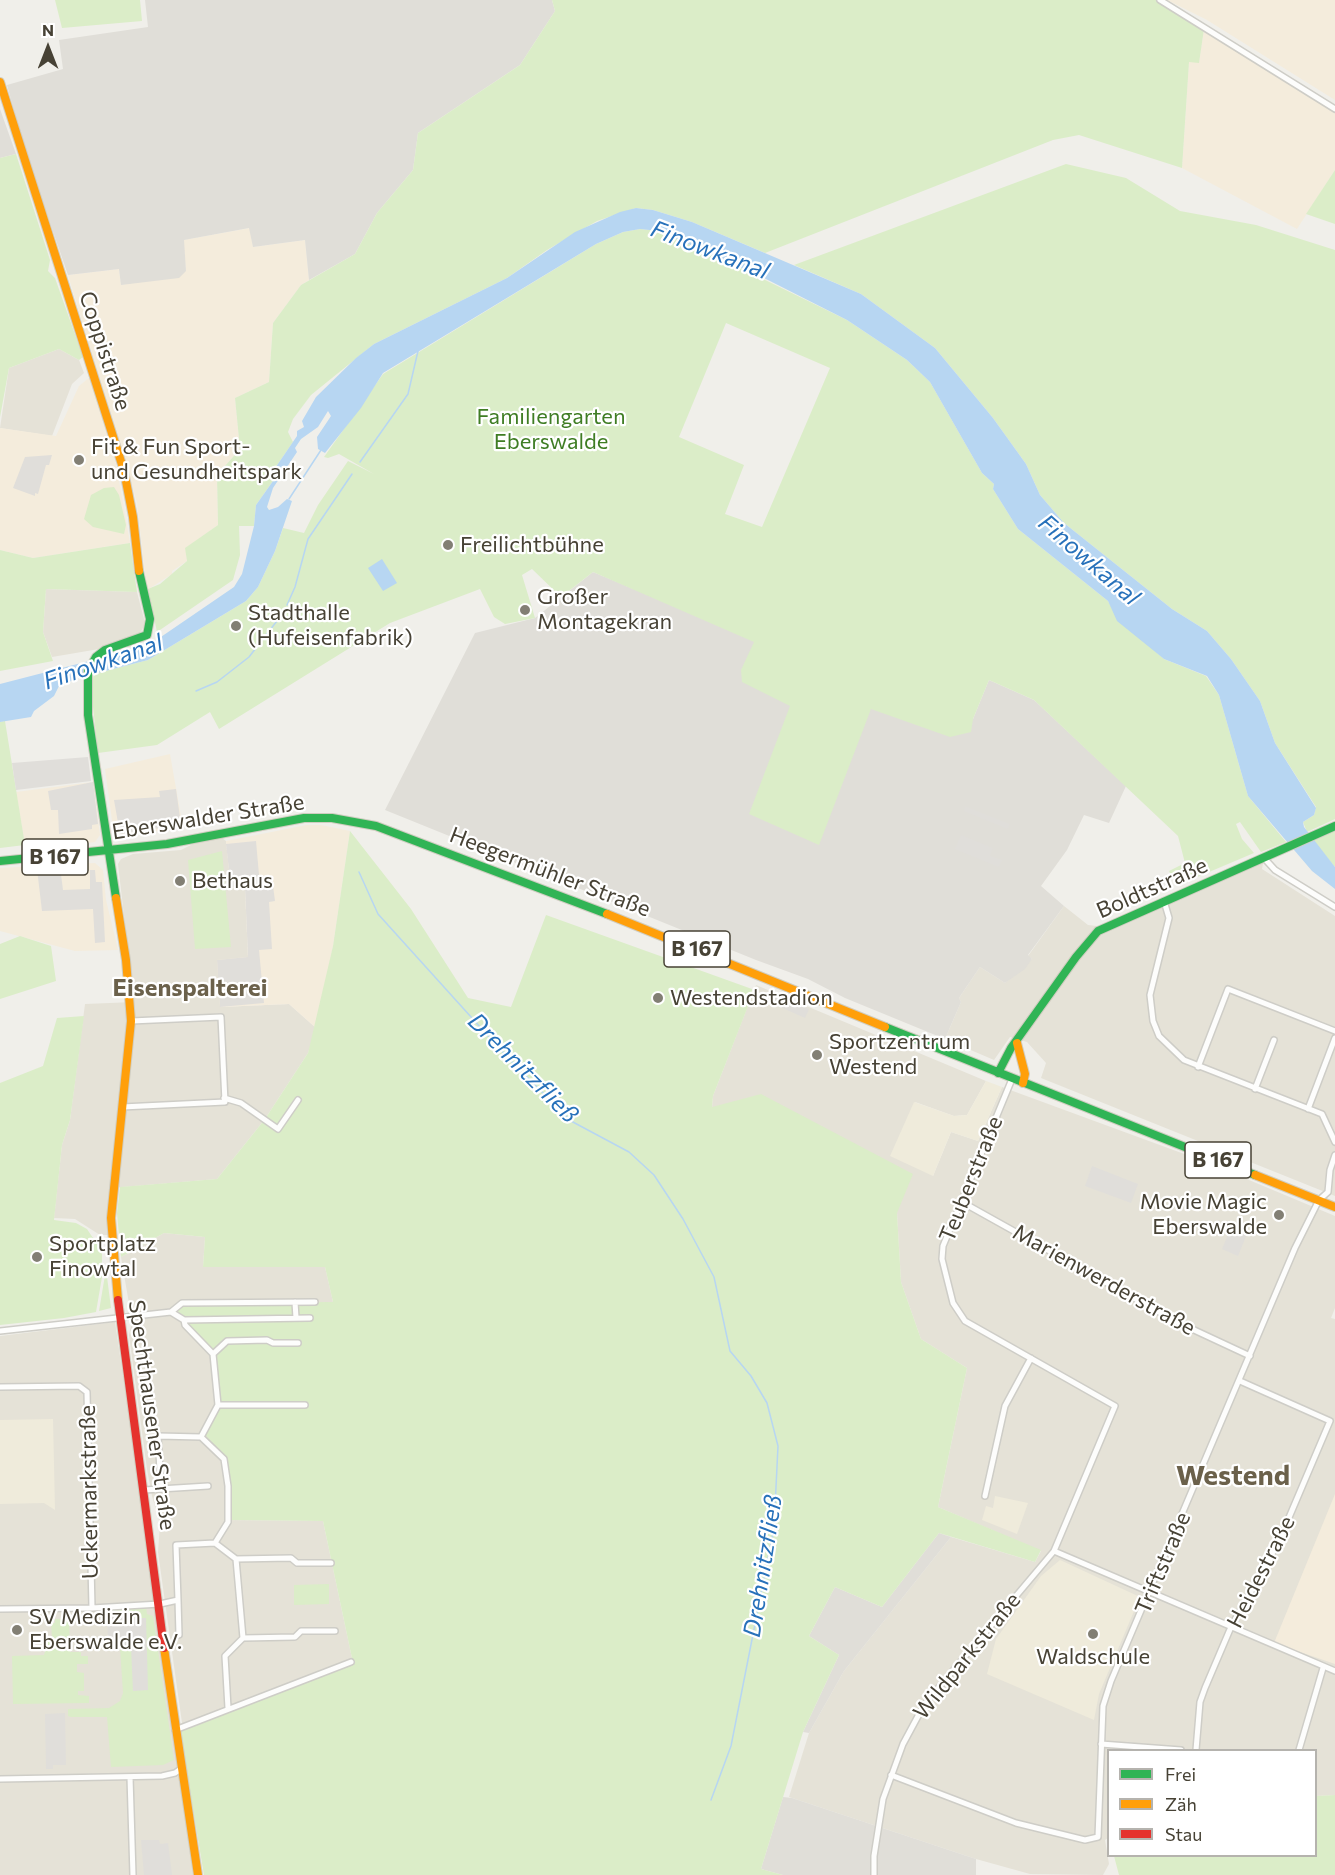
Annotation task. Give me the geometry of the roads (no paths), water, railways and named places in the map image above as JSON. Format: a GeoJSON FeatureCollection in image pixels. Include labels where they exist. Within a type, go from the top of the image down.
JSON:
{"type":"FeatureCollection","features":[{"type":"Feature","properties":{"kind":"main road","name":"Coppistraße"},"geometry":{"type":"LineString","coordinates":[[0,82],[124,471],[133,518],[140,581],[150,619],[147,634],[135,642],[105,650],[96,657],[88,678]]}},
{"type":"Feature","properties":{"kind":"main road","name":"Spechthausener Straße"},"geometry":{"type":"LineString","coordinates":[[88,678],[88,715],[127,970],[131,1021],[111,1218],[120,1316],[160,1604],[174,1730],[198,1875]]}},
{"type":"Feature","properties":{"kind":"main road","name":"Eberswalder Straße"},"geometry":{"type":"LineString","coordinates":[[0,861],[110,852],[180,842],[291,819],[351,820]]}},
{"type":"Feature","properties":{"kind":"main road","name":"Heegermühler Straße"},"geometry":{"type":"LineString","coordinates":[[351,820],[426,843],[579,903],[1335,1207]]}},
{"type":"Feature","properties":{"kind":"main road","name":"Boldtstraße"},"geometry":{"type":"LineString","coordinates":[[998,1073],[1011,1048],[1017,1043],[1093,936],[1106,927],[1335,826]]}},
{"type":"Feature","properties":{"kind":"main road"},"geometry":{"type":"LineString","coordinates":[[1017,1043],[1025,1074],[1023,1083]]}},
{"type":"Feature","properties":{"kind":"street"},"geometry":{"type":"LineString","coordinates":[[1160,0],[1335,109]]}},
{"type":"Feature","properties":{"kind":"street"},"geometry":{"type":"LineString","coordinates":[[1264,858],[1275,870],[1335,907]]}},
{"type":"Feature","properties":{"kind":"street"},"geometry":{"type":"LineString","coordinates":[[1164,901],[1169,918],[1151,987],[1151,1013],[1159,1036],[1184,1060],[1325,1117],[1335,1142]]}},
{"type":"Feature","properties":{"kind":"street"},"geometry":{"type":"LineString","coordinates":[[1198,1066],[1228,989],[1335,1031]]}},
{"type":"Feature","properties":{"kind":"street"},"geometry":{"type":"LineString","coordinates":[[131,1021],[221,1017],[224,1100]]}},
{"type":"Feature","properties":{"kind":"street"},"geometry":{"type":"LineString","coordinates":[[1308,1109],[1335,1038]]}},
{"type":"Feature","properties":{"kind":"street"},"geometry":{"type":"LineString","coordinates":[[1255,1089],[1274,1040]]}},
{"type":"Feature","properties":{"kind":"street","name":"Teuberstraße"},"geometry":{"type":"LineString","coordinates":[[1012,1079],[943,1246],[942,1259],[953,1303],[965,1321],[1115,1406]]}},
{"type":"Feature","properties":{"kind":"street"},"geometry":{"type":"LineString","coordinates":[[122,1107],[224,1100],[241,1103],[278,1129],[298,1100]]}},
{"type":"Feature","properties":{"kind":"street","name":"Triftstraße"},"geometry":{"type":"LineString","coordinates":[[891,1775],[1016,1823],[1085,1840],[1098,1837],[1103,1706],[1111,1682],[1319,1200],[1328,1192],[1330,1170],[1335,1155]]}},
{"type":"Feature","properties":{"kind":"street","name":"Marienwerderstraße"},"geometry":{"type":"LineString","coordinates":[[960,1201],[1177,1322],[1250,1356]]}},
{"type":"Feature","properties":{"kind":"street"},"geometry":{"type":"LineString","coordinates":[[296,1302],[296,1318]]}},
{"type":"Feature","properties":{"kind":"street"},"geometry":{"type":"LineString","coordinates":[[0,1331],[171,1312],[182,1304],[315,1302]]}},
{"type":"Feature","properties":{"kind":"street"},"geometry":{"type":"LineString","coordinates":[[171,1312],[184,1320],[310,1318]]}},
{"type":"Feature","properties":{"kind":"street"},"geometry":{"type":"LineString","coordinates":[[184,1320],[185,1325],[213,1354],[218,1405],[201,1437]]}},
{"type":"Feature","properties":{"kind":"street"},"geometry":{"type":"LineString","coordinates":[[213,1354],[227,1341],[267,1340],[273,1344],[298,1344]]}},
{"type":"Feature","properties":{"kind":"street"},"geometry":{"type":"LineString","coordinates":[[985,1496],[1005,1406],[1031,1358]]}},
{"type":"Feature","properties":{"kind":"street","name":"Heidestraße"},"geometry":{"type":"LineString","coordinates":[[1196,1749],[1200,1702],[1231,1627],[1279,1541],[1330,1421],[1239,1381]]}},
{"type":"Feature","properties":{"kind":"street","name":"Uckermarkstraße"},"geometry":{"type":"LineString","coordinates":[[0,1387],[79,1386],[87,1392],[92,1608]]}},
{"type":"Feature","properties":{"kind":"street"},"geometry":{"type":"LineString","coordinates":[[218,1405],[304,1405]]}},
{"type":"Feature","properties":{"kind":"street","name":"Wildparkstraße"},"geometry":{"type":"LineString","coordinates":[[874,1875],[874,1856],[883,1799],[903,1744],[924,1705],[1054,1551],[1115,1406]]}},
{"type":"Feature","properties":{"kind":"street"},"geometry":{"type":"LineString","coordinates":[[161,1488],[158,1436],[201,1437],[224,1459],[228,1486],[228,1522],[215,1543]]}},
{"type":"Feature","properties":{"kind":"street"},"geometry":{"type":"LineString","coordinates":[[144,1490],[208,1486]]}},
{"type":"Feature","properties":{"kind":"street"},"geometry":{"type":"LineString","coordinates":[[179,1635],[176,1545],[215,1543],[236,1559],[291,1558],[297,1563],[331,1563]]}},
{"type":"Feature","properties":{"kind":"street"},"geometry":{"type":"LineString","coordinates":[[1054,1551],[1323,1668],[1335,1671]]}},
{"type":"Feature","properties":{"kind":"street"},"geometry":{"type":"LineString","coordinates":[[236,1559],[243,1638]]}},
{"type":"Feature","properties":{"kind":"street"},"geometry":{"type":"LineString","coordinates":[[0,1610],[92,1608],[160,1604],[178,1600]]}},
{"type":"Feature","properties":{"kind":"street"},"geometry":{"type":"LineString","coordinates":[[228,1708],[225,1656],[243,1638],[295,1637],[301,1631],[335,1631]]}},
{"type":"Feature","properties":{"kind":"street"},"geometry":{"type":"LineString","coordinates":[[174,1730],[351,1662]]}},
{"type":"Feature","properties":{"kind":"street"},"geometry":{"type":"LineString","coordinates":[[1299,1749],[1323,1668]]}},
{"type":"Feature","properties":{"kind":"street"},"geometry":{"type":"LineString","coordinates":[[1101,1744],[1168,1749]]}},
{"type":"Feature","properties":{"kind":"street"},"geometry":{"type":"LineString","coordinates":[[0,1779],[162,1776],[175,1773],[182,1768]]}},
{"type":"Feature","properties":{"kind":"street"},"geometry":{"type":"LineString","coordinates":[[130,1777],[133,1875]]}},
{"type":"Feature","properties":{"kind":"water","name":"Finowkanal"},"geometry":{"type":"Polygon","coordinates":[[[636,208],[653,210],[692,222],[861,294],[935,348],[993,418],[1026,464],[1040,495],[1064,523],[1172,609],[1207,631],[1231,659],[1260,701],[1275,743],[1316,808],[1314,815],[1303,822],[1304,827],[1335,867],[1335,889],[1312,871],[1248,796],[1219,695],[1207,676],[1164,659],[1117,621],[1108,601],[1018,529],[993,489],[994,484],[982,473],[930,382],[907,360],[847,320],[766,279],[659,231],[640,229],[623,232],[596,244],[383,373],[361,408],[325,453],[318,449],[317,437],[331,416],[328,411],[318,427],[301,439],[295,448],[297,452],[273,488],[267,507],[269,510],[278,507],[287,499],[292,501],[275,551],[258,587],[246,601],[148,660],[94,674],[78,675],[74,680],[59,686],[54,696],[34,711],[31,717],[0,722],[0,684],[89,661],[105,660],[109,656],[155,641],[234,587],[242,574],[254,526],[256,505],[273,481],[271,474],[297,436],[297,431],[304,427],[302,421],[316,397],[356,358],[374,344],[507,278],[575,232],[620,212],[636,208]]]}},
{"type":"Feature","properties":{"kind":"water"},"geometry":{"type":"Polygon","coordinates":[[[382,559],[397,583],[383,591],[368,568],[382,559]]]}},
{"type":"Feature","properties":{"kind":"waterway"},"geometry":{"type":"LineString","coordinates":[[360,462],[408,394],[418,351]]}},
{"type":"Feature","properties":{"kind":"waterway"},"geometry":{"type":"LineString","coordinates":[[289,499],[321,450]]}},
{"type":"Feature","properties":{"kind":"waterway","name":"Drehnitzfließ"},"geometry":{"type":"LineString","coordinates":[[287,605],[295,587],[308,539],[352,474]]}},
{"type":"Feature","properties":{"kind":"waterway","name":"Drehnitzfließ"},"geometry":{"type":"LineString","coordinates":[[196,691],[217,682],[249,657],[280,617]]}},
{"type":"Feature","properties":{"kind":"waterway","name":"Drehnitzfließ"},"geometry":{"type":"LineString","coordinates":[[359,872],[378,914],[509,1059],[571,1121],[629,1152],[654,1175],[683,1219],[714,1277],[730,1351],[751,1376],[767,1403],[778,1446],[774,1528],[731,1746],[711,1800]]}},
{"type":"Feature","properties":{"kind":"place","name":"Fit & Fun Sport- und Gesundheitspark"},"geometry":{"type":"Point","coordinates":[79,460]}},
{"type":"Feature","properties":{"kind":"place","name":"Freilichtbühne"},"geometry":{"type":"Point","coordinates":[448,545]}},
{"type":"Feature","properties":{"kind":"place","name":"Großer Montagekran"},"geometry":{"type":"Point","coordinates":[525,610]}},
{"type":"Feature","properties":{"kind":"place","name":"Stadthalle (Hufeisenfabrik)"},"geometry":{"type":"Point","coordinates":[236,626]}},
{"type":"Feature","properties":{"kind":"place","name":"Bethaus"},"geometry":{"type":"Point","coordinates":[180,881]}},
{"type":"Feature","properties":{"kind":"place","name":"Westendstadion"},"geometry":{"type":"Point","coordinates":[658,998]}},
{"type":"Feature","properties":{"kind":"place","name":"Sportzentrum Westend"},"geometry":{"type":"Point","coordinates":[817,1055]}},
{"type":"Feature","properties":{"kind":"place","name":"Movie Magic Eberswalde"},"geometry":{"type":"Point","coordinates":[1279,1215]}},
{"type":"Feature","properties":{"kind":"place","name":"Sportplatz Finowtal"},"geometry":{"type":"Point","coordinates":[37,1257]}},
{"type":"Feature","properties":{"kind":"place","name":"SV Medizin Eberswalde e.V."},"geometry":{"type":"Point","coordinates":[17,1630]}},
{"type":"Feature","properties":{"kind":"place","name":"Waldschule"},"geometry":{"type":"Point","coordinates":[1093,1634]}},
{"type":"Feature","properties":{"kind":"district","name":"Eisenspalterei"},"geometry":{"type":"Point","coordinates":[190,988]}},
{"type":"Feature","properties":{"kind":"district","name":"Westend"},"geometry":{"type":"Point","coordinates":[1233,1476]}},
{"type":"Feature","properties":{"kind":"park label","name":"Familiengarten Eberswalde"},"geometry":{"type":"Point","coordinates":[551,430]}}]}
